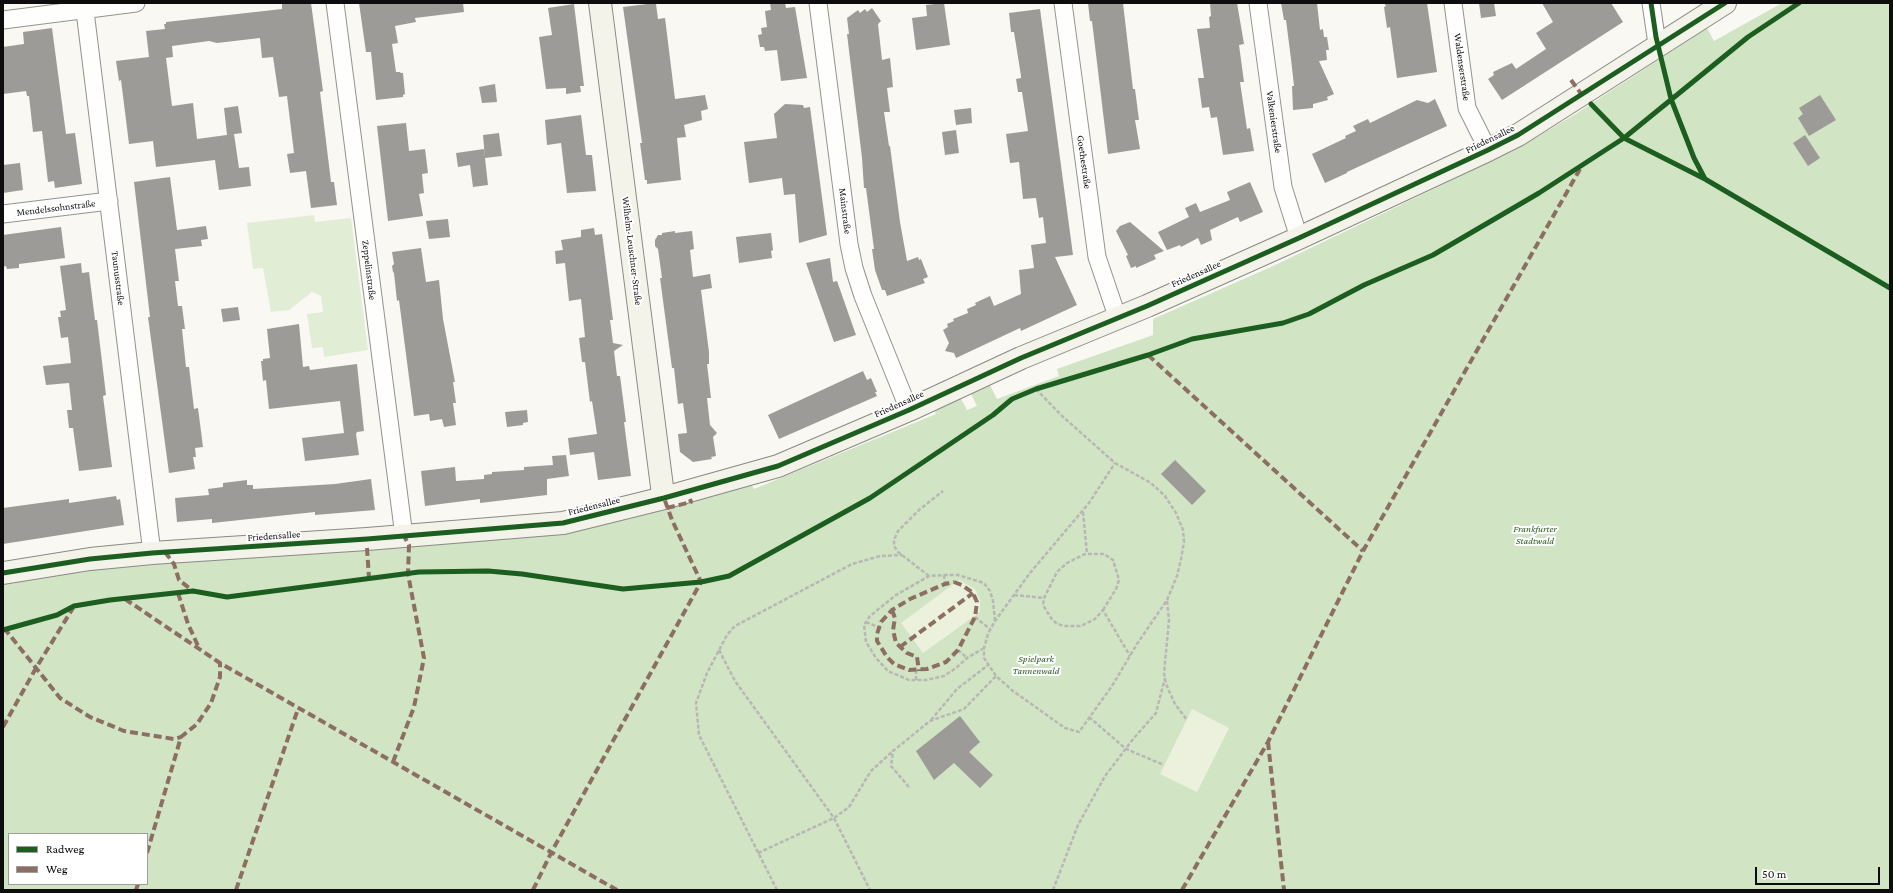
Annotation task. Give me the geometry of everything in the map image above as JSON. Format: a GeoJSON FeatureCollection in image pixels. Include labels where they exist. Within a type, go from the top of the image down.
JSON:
{"type":"FeatureCollection","features":[{"type":"Feature","properties":{"kind":"street"},"geometry":{"type":"LineString","coordinates":[[3,20],[84,6],[136,3]]}},
{"type":"Feature","properties":{"kind":"street","name":"Zeppelinstraße"},"geometry":{"type":"LineString","coordinates":[[335,3],[404,536]]}},
{"type":"Feature","properties":{"kind":"street","name":"Wilhelm-Leuschner-Straße"},"geometry":{"type":"LineString","coordinates":[[600,3],[664,498]]}},
{"type":"Feature","properties":{"kind":"street","name":"Mainstraße"},"geometry":{"type":"LineString","coordinates":[[818,3],[849,244],[854,268],[909,410]]}},
{"type":"Feature","properties":{"kind":"street","name":"Goethestraße"},"geometry":{"type":"LineString","coordinates":[[1063,3],[1097,257],[1118,319]]}},
{"type":"Feature","properties":{"kind":"street","name":"Valkenierstraße"},"geometry":{"type":"LineString","coordinates":[[1258,3],[1283,187],[1299,238]]}},
{"type":"Feature","properties":{"kind":"street","name":"Waldenserstraße"},"geometry":{"type":"LineString","coordinates":[[1453,3],[1467,108],[1488,150]]}},
{"type":"Feature","properties":{"kind":"street"},"geometry":{"type":"LineString","coordinates":[[1651,3],[1656,37],[1660,46]]}},
{"type":"Feature","properties":{"kind":"street","name":"Friedensallee"},"geometry":{"type":"LineString","coordinates":[[3,573],[62,563],[152,553],[404,536],[563,523],[664,498],[778,466],[909,410],[1021,358],[1118,319],[1299,238],[1488,150],[1518,135],[1726,3]]}},
{"type":"Feature","properties":{"kind":"street","name":"Taunusstraße"},"geometry":{"type":"LineString","coordinates":[[84,6],[152,553]]}},
{"type":"Feature","properties":{"kind":"street","name":"Mendelssohnstraße"},"geometry":{"type":"LineString","coordinates":[[3,214],[109,201]]}},
{"type":"Feature","properties":{"kind":"path"},"geometry":{"type":"LineString","coordinates":[[1036,389],[1062,416],[1115,463],[1151,482],[1165,496],[1176,513],[1183,530],[1184,542],[1182,559],[1167,600],[1112,686],[1079,732],[1065,728],[1013,692],[996,676],[984,658],[984,648],[990,629],[995,621],[1030,573],[1082,512],[1115,463]]}},
{"type":"Feature","properties":{"kind":"path"},"geometry":{"type":"LineString","coordinates":[[929,576],[902,555],[894,546],[898,531],[918,510],[943,491]]}},
{"type":"Feature","properties":{"kind":"path"},"geometry":{"type":"LineString","coordinates":[[1082,512],[1087,554]]}},
{"type":"Feature","properties":{"kind":"path"},"geometry":{"type":"LineString","coordinates":[[1087,554],[1104,554],[1113,560],[1119,580],[1116,589],[1103,610],[1095,619],[1081,626],[1065,626],[1056,624],[1051,618],[1044,604],[1044,598],[1057,572],[1067,563],[1087,554]]}},
{"type":"Feature","properties":{"kind":"path"},"geometry":{"type":"LineString","coordinates":[[777,890],[699,735],[696,703],[707,673],[727,635],[735,626],[852,564],[880,556],[902,555]]}},
{"type":"Feature","properties":{"kind":"path"},"geometry":{"type":"LineString","coordinates":[[984,648],[967,658],[944,676],[926,680],[909,680],[888,672],[876,658],[866,642],[864,625],[870,616],[896,595],[929,576],[944,575],[958,575],[984,583],[990,591],[993,601],[995,621]]}},
{"type":"Feature","properties":{"kind":"path"},"geometry":{"type":"LineString","coordinates":[[944,575],[945,584]]}},
{"type":"Feature","properties":{"kind":"path"},"geometry":{"type":"LineString","coordinates":[[1014,595],[1044,598]]}},
{"type":"Feature","properties":{"kind":"path"},"geometry":{"type":"LineString","coordinates":[[1053,890],[1078,825],[1105,776],[1156,713],[1165,678],[1169,620],[1167,600]]}},
{"type":"Feature","properties":{"kind":"path"},"geometry":{"type":"LineString","coordinates":[[1103,610],[1130,656]]}},
{"type":"Feature","properties":{"kind":"path"},"geometry":{"type":"LineString","coordinates":[[975,617],[990,629]]}},
{"type":"Feature","properties":{"kind":"path"},"geometry":{"type":"LineString","coordinates":[[866,622],[878,627]]}},
{"type":"Feature","properties":{"kind":"path"},"geometry":{"type":"LineString","coordinates":[[719,650],[735,681],[834,818],[870,890]]}},
{"type":"Feature","properties":{"kind":"path"},"geometry":{"type":"LineString","coordinates":[[958,650],[967,658]]}},
{"type":"Feature","properties":{"kind":"path"},"geometry":{"type":"LineString","coordinates":[[758,853],[834,818],[850,807],[871,771],[930,721],[957,689],[988,664]]}},
{"type":"Feature","properties":{"kind":"path"},"geometry":{"type":"LineString","coordinates":[[916,671],[916,680]]}},
{"type":"Feature","properties":{"kind":"path"},"geometry":{"type":"LineString","coordinates":[[930,721],[964,709],[996,676]]}},
{"type":"Feature","properties":{"kind":"path"},"geometry":{"type":"LineString","coordinates":[[1165,678],[1170,694],[1187,720]]}},
{"type":"Feature","properties":{"kind":"path"},"geometry":{"type":"LineString","coordinates":[[1089,717],[1126,749],[1164,765]]}},
{"type":"Feature","properties":{"kind":"path"},"geometry":{"type":"LineString","coordinates":[[893,752],[891,766],[909,787]]}},
{"type":"Feature","properties":{"kind":"green space","name":"Frankfurter Stadtwald"},"geometry":{"type":"Polygon","coordinates":[[[1782,3],[1890,3],[1890,890],[3,890],[3,582],[100,568],[367,548],[751,484],[754,489],[936,414],[933,407],[959,395],[967,410],[977,406],[969,390],[988,381],[997,399],[1059,376],[1057,369],[1153,335],[1153,319],[1273,266],[1513,151],[1574,115],[1707,28],[1714,41],[1782,3]]]}},
{"type":"Feature","properties":{"kind":"green space"},"geometry":{"type":"Polygon","coordinates":[[[314,215],[315,222],[351,218],[368,350],[324,357],[323,347],[312,348],[307,314],[323,312],[321,296],[312,292],[289,310],[271,312],[263,268],[253,269],[247,223],[314,215]]]}},
{"type":"Feature","properties":{"kind":"green space"},"geometry":{"type":"Polygon","coordinates":[[[959,580],[975,589],[980,600],[980,612],[923,653],[901,623],[959,580]]]}},
{"type":"Feature","properties":{"kind":"green space"},"geometry":{"type":"Polygon","coordinates":[[[1192,709],[1229,728],[1197,792],[1160,774],[1192,709]]]}},
{"type":"Feature","properties":{"kind":"building"},"geometry":{"type":"Polygon","coordinates":[[[282,3],[311,3],[323,91],[320,92],[331,182],[334,182],[337,205],[311,208],[306,171],[290,173],[287,154],[294,153],[287,96],[279,97],[273,57],[262,58],[260,38],[217,43],[209,41],[172,46],[173,57],[166,58],[172,106],[193,103],[197,139],[234,134],[239,168],[249,167],[251,186],[219,190],[215,160],[156,167],[153,141],[129,144],[121,80],[119,81],[116,61],[149,57],[146,31],[165,29],[164,24],[166,24],[166,22],[282,9],[282,3]]]}},
{"type":"Feature","properties":{"kind":"building"},"geometry":{"type":"Polygon","coordinates":[[[359,3],[463,3],[464,12],[415,18],[416,22],[395,26],[398,43],[392,44],[396,72],[403,73],[405,94],[403,97],[376,100],[371,52],[366,52],[359,3]]]}},
{"type":"Feature","properties":{"kind":"building"},"geometry":{"type":"Polygon","coordinates":[[[770,3],[785,3],[786,8],[795,7],[807,78],[781,81],[777,50],[765,51],[764,47],[760,47],[758,35],[762,34],[761,28],[767,27],[765,11],[771,10],[770,3]]]}},
{"type":"Feature","properties":{"kind":"building"},"geometry":{"type":"Polygon","coordinates":[[[944,3],[950,45],[916,50],[912,18],[927,16],[926,5],[944,3]]]}},
{"type":"Feature","properties":{"kind":"building"},"geometry":{"type":"Polygon","coordinates":[[[1088,3],[1123,3],[1133,89],[1135,89],[1139,120],[1135,120],[1140,149],[1108,154],[1092,21],[1090,21],[1088,3]]]}},
{"type":"Feature","properties":{"kind":"building"},"geometry":{"type":"Polygon","coordinates":[[[1210,3],[1237,3],[1244,44],[1239,45],[1244,82],[1240,82],[1247,129],[1250,128],[1254,151],[1223,155],[1217,117],[1211,118],[1209,107],[1202,108],[1198,78],[1204,78],[1197,29],[1210,28],[1210,3]]]}},
{"type":"Feature","properties":{"kind":"building"},"geometry":{"type":"Polygon","coordinates":[[[1281,3],[1317,3],[1320,30],[1323,29],[1324,37],[1327,37],[1329,50],[1326,50],[1327,60],[1319,61],[1334,94],[1327,97],[1328,100],[1313,104],[1313,108],[1293,110],[1292,86],[1294,86],[1291,59],[1286,20],[1284,20],[1281,3]]]}},
{"type":"Feature","properties":{"kind":"building"},"geometry":{"type":"Polygon","coordinates":[[[1384,3],[1427,3],[1437,72],[1397,78],[1390,27],[1387,28],[1384,7],[1386,6],[1384,3]]]}},
{"type":"Feature","properties":{"kind":"building"},"geometry":{"type":"Polygon","coordinates":[[[1479,3],[1494,3],[1496,16],[1481,18],[1479,3]]]}},
{"type":"Feature","properties":{"kind":"building"},"geometry":{"type":"Polygon","coordinates":[[[1542,3],[1611,3],[1623,22],[1502,100],[1488,79],[1494,75],[1493,72],[1512,63],[1516,69],[1546,49],[1536,33],[1553,22],[1542,3]]]}},
{"type":"Feature","properties":{"kind":"building"},"geometry":{"type":"Polygon","coordinates":[[[574,4],[584,86],[580,86],[581,92],[566,94],[566,88],[546,89],[539,37],[552,35],[548,8],[574,4]]]}},
{"type":"Feature","properties":{"kind":"building"},"geometry":{"type":"Polygon","coordinates":[[[656,4],[658,19],[665,18],[675,99],[705,95],[708,109],[701,111],[702,120],[684,125],[686,137],[677,138],[681,180],[647,184],[647,180],[645,180],[640,143],[642,143],[623,7],[656,4]]]}},
{"type":"Feature","properties":{"kind":"building"},"geometry":{"type":"Polygon","coordinates":[[[872,8],[881,21],[878,24],[882,60],[890,58],[893,87],[887,88],[890,112],[884,112],[907,261],[918,257],[919,260],[921,259],[928,277],[923,279],[925,283],[887,296],[885,290],[882,290],[875,270],[872,249],[874,249],[866,188],[864,188],[862,158],[847,34],[849,34],[847,18],[858,10],[860,13],[865,9],[867,12],[872,8]]]}},
{"type":"Feature","properties":{"kind":"building"},"geometry":{"type":"Polygon","coordinates":[[[1040,9],[1073,255],[1055,257],[1077,305],[1021,331],[1020,328],[956,358],[954,353],[945,351],[949,343],[943,330],[948,327],[947,324],[954,321],[953,319],[968,313],[967,309],[976,305],[975,303],[990,296],[994,306],[1021,294],[1019,270],[1034,268],[1031,245],[1046,243],[1043,217],[1039,218],[1036,198],[1023,199],[1019,162],[1010,163],[1006,134],[1028,131],[1022,92],[1018,92],[1016,79],[1021,78],[1021,76],[1014,32],[1011,32],[1009,13],[1040,9]]]}},
{"type":"Feature","properties":{"kind":"building"},"geometry":{"type":"Polygon","coordinates":[[[52,28],[66,134],[75,133],[82,184],[55,188],[54,181],[48,182],[42,131],[33,132],[29,96],[27,96],[26,91],[3,94],[3,47],[24,44],[23,32],[52,28]]]}},
{"type":"Feature","properties":{"kind":"building"},"geometry":{"type":"Polygon","coordinates":[[[495,84],[497,102],[482,103],[479,87],[495,84]]]}},
{"type":"Feature","properties":{"kind":"building"},"geometry":{"type":"Polygon","coordinates":[[[1820,95],[1836,120],[1809,136],[1798,118],[1803,114],[1799,108],[1820,95]]]}},
{"type":"Feature","properties":{"kind":"building"},"geometry":{"type":"Polygon","coordinates":[[[1435,99],[1447,126],[1325,183],[1312,154],[1346,138],[1345,136],[1356,131],[1353,126],[1368,119],[1370,123],[1417,100],[1428,103],[1435,99]]]}},
{"type":"Feature","properties":{"kind":"building"},"geometry":{"type":"Polygon","coordinates":[[[785,104],[803,105],[804,108],[810,107],[827,235],[799,243],[795,194],[784,195],[782,178],[749,183],[744,142],[777,138],[774,114],[785,104]]]}},
{"type":"Feature","properties":{"kind":"building"},"geometry":{"type":"Polygon","coordinates":[[[238,106],[242,133],[227,135],[224,108],[238,106]]]}},
{"type":"Feature","properties":{"kind":"building"},"geometry":{"type":"Polygon","coordinates":[[[971,108],[972,123],[956,125],[954,110],[971,108]]]}},
{"type":"Feature","properties":{"kind":"building"},"geometry":{"type":"Polygon","coordinates":[[[581,115],[586,155],[592,155],[596,191],[567,193],[561,143],[547,145],[545,120],[581,115]]]}},
{"type":"Feature","properties":{"kind":"building"},"geometry":{"type":"Polygon","coordinates":[[[406,123],[409,151],[425,149],[428,173],[422,174],[424,193],[419,194],[423,216],[388,221],[377,126],[406,123]]]}},
{"type":"Feature","properties":{"kind":"building"},"geometry":{"type":"Polygon","coordinates":[[[956,130],[959,153],[945,155],[942,132],[956,130]]]}},
{"type":"Feature","properties":{"kind":"building"},"geometry":{"type":"Polygon","coordinates":[[[499,133],[502,156],[485,158],[483,135],[499,133]]]}},
{"type":"Feature","properties":{"kind":"building"},"geometry":{"type":"Polygon","coordinates":[[[1805,135],[1820,158],[1808,166],[1793,143],[1805,135]]]}},
{"type":"Feature","properties":{"kind":"building"},"geometry":{"type":"Polygon","coordinates":[[[484,149],[488,185],[473,187],[470,165],[458,167],[456,153],[484,149]]]}},
{"type":"Feature","properties":{"kind":"building"},"geometry":{"type":"Polygon","coordinates":[[[20,163],[23,190],[3,193],[3,165],[20,163]]]}},
{"type":"Feature","properties":{"kind":"building"},"geometry":{"type":"Polygon","coordinates":[[[170,177],[177,230],[206,226],[208,239],[201,240],[202,246],[175,249],[179,281],[175,281],[178,306],[182,306],[185,329],[182,329],[186,367],[189,367],[194,409],[198,408],[203,447],[195,448],[196,457],[193,457],[195,469],[169,473],[148,317],[150,317],[134,182],[170,177]]]}},
{"type":"Feature","properties":{"kind":"building"},"geometry":{"type":"Polygon","coordinates":[[[1250,182],[1263,212],[1240,222],[1238,217],[1210,230],[1212,240],[1201,245],[1198,238],[1181,247],[1180,245],[1167,250],[1158,232],[1189,217],[1185,208],[1196,203],[1200,212],[1230,200],[1227,192],[1250,182]]]}},
{"type":"Feature","properties":{"kind":"building"},"geometry":{"type":"Polygon","coordinates":[[[448,219],[450,237],[429,239],[426,221],[448,219]]]}},
{"type":"Feature","properties":{"kind":"building"},"geometry":{"type":"Polygon","coordinates":[[[1130,222],[1164,251],[1154,255],[1156,259],[1136,268],[1136,266],[1131,268],[1126,256],[1128,255],[1116,231],[1120,226],[1130,222]]]}},
{"type":"Feature","properties":{"kind":"building"},"geometry":{"type":"Polygon","coordinates":[[[61,227],[65,258],[19,264],[19,268],[7,269],[6,266],[3,267],[3,235],[61,227]]]}},
{"type":"Feature","properties":{"kind":"building"},"geometry":{"type":"Polygon","coordinates":[[[594,228],[595,235],[602,234],[613,320],[610,320],[613,343],[623,345],[614,351],[617,376],[620,376],[631,476],[598,480],[594,452],[570,455],[568,438],[597,434],[592,401],[590,402],[585,362],[582,362],[579,338],[585,337],[581,299],[569,301],[565,263],[556,264],[555,251],[563,250],[561,240],[581,237],[581,230],[594,228]]]}},
{"type":"Feature","properties":{"kind":"building"},"geometry":{"type":"Polygon","coordinates":[[[675,231],[675,233],[692,231],[694,249],[690,250],[693,277],[710,274],[712,288],[701,290],[709,352],[709,364],[707,364],[711,398],[707,398],[710,425],[717,433],[713,437],[716,456],[711,457],[712,459],[693,462],[680,452],[678,434],[687,433],[683,403],[678,404],[660,278],[662,278],[658,249],[655,246],[655,240],[658,235],[675,231]]]}},
{"type":"Feature","properties":{"kind":"building"},"geometry":{"type":"Polygon","coordinates":[[[771,233],[773,250],[771,251],[772,258],[739,263],[736,237],[771,233]]]}},
{"type":"Feature","properties":{"kind":"building"},"geometry":{"type":"Polygon","coordinates":[[[421,248],[426,282],[439,280],[443,319],[455,382],[453,382],[456,403],[453,403],[456,425],[444,427],[442,419],[430,421],[429,414],[414,416],[399,300],[397,301],[392,266],[394,264],[392,252],[421,248]]]}},
{"type":"Feature","properties":{"kind":"building"},"geometry":{"type":"Polygon","coordinates":[[[830,258],[833,282],[837,281],[856,335],[834,342],[806,263],[830,258]]]}},
{"type":"Feature","properties":{"kind":"building"},"geometry":{"type":"Polygon","coordinates":[[[81,263],[82,273],[89,272],[95,320],[97,320],[106,395],[103,396],[112,467],[79,471],[73,428],[69,428],[67,410],[72,410],[69,383],[46,385],[43,366],[71,363],[68,337],[61,338],[58,317],[61,317],[60,311],[66,310],[60,266],[81,263]]]}},
{"type":"Feature","properties":{"kind":"building"},"geometry":{"type":"Polygon","coordinates":[[[238,307],[240,320],[223,322],[221,309],[238,307]]]}},
{"type":"Feature","properties":{"kind":"building"},"geometry":{"type":"Polygon","coordinates":[[[299,324],[303,367],[309,366],[310,370],[357,364],[364,431],[357,432],[356,434],[359,455],[305,461],[302,438],[344,433],[340,401],[269,409],[266,380],[263,381],[261,361],[263,361],[263,359],[270,358],[267,329],[299,324]]]}},
{"type":"Feature","properties":{"kind":"building"},"geometry":{"type":"Polygon","coordinates":[[[863,371],[867,380],[871,378],[877,392],[875,392],[877,396],[779,439],[768,415],[863,371]]]}},
{"type":"Feature","properties":{"kind":"building"},"geometry":{"type":"Polygon","coordinates":[[[527,410],[528,422],[523,423],[523,425],[507,427],[505,412],[527,410]]]}},
{"type":"Feature","properties":{"kind":"building"},"geometry":{"type":"Polygon","coordinates":[[[566,455],[569,476],[547,479],[547,495],[480,503],[480,499],[425,506],[421,471],[455,467],[456,481],[484,479],[484,475],[492,474],[492,472],[524,470],[524,467],[553,465],[552,456],[566,455]]]}},
{"type":"Feature","properties":{"kind":"building"},"geometry":{"type":"Polygon","coordinates":[[[1175,460],[1206,491],[1192,505],[1161,474],[1175,460]]]}},
{"type":"Feature","properties":{"kind":"building"},"geometry":{"type":"Polygon","coordinates":[[[371,479],[375,510],[315,515],[315,512],[212,523],[212,519],[177,522],[175,498],[209,495],[208,489],[223,487],[223,483],[247,480],[247,485],[253,485],[253,489],[335,484],[371,479]]]}},
{"type":"Feature","properties":{"kind":"building"},"geometry":{"type":"Polygon","coordinates":[[[116,496],[117,500],[120,499],[124,525],[3,544],[3,508],[69,499],[69,503],[116,496]]]}},
{"type":"Feature","properties":{"kind":"building"},"geometry":{"type":"Polygon","coordinates":[[[960,716],[980,742],[969,752],[993,775],[980,788],[954,763],[934,780],[916,751],[960,716]]]}},
{"type":"Feature","properties":{"kind":"marked path"},"geometry":{"type":"LineString","coordinates":[[1571,80],[1582,95]]}},
{"type":"Feature","properties":{"kind":"marked path"},"geometry":{"type":"LineString","coordinates":[[1182,890],[1268,742],[1363,551],[1580,169]]}},
{"type":"Feature","properties":{"kind":"marked path"},"geometry":{"type":"LineString","coordinates":[[1148,355],[1363,551]]}},
{"type":"Feature","properties":{"kind":"marked path"},"geometry":{"type":"LineString","coordinates":[[533,890],[552,851],[701,582],[672,520],[664,498]]}},
{"type":"Feature","properties":{"kind":"marked path"},"geometry":{"type":"LineString","coordinates":[[667,508],[691,502],[690,499]]}},
{"type":"Feature","properties":{"kind":"marked path"},"geometry":{"type":"LineString","coordinates":[[393,762],[414,707],[424,658],[408,574],[409,545],[404,536]]}},
{"type":"Feature","properties":{"kind":"marked path"},"geometry":{"type":"LineString","coordinates":[[367,548],[369,578]]}},
{"type":"Feature","properties":{"kind":"marked path"},"geometry":{"type":"LineString","coordinates":[[165,552],[174,564],[179,580],[193,591]]}},
{"type":"Feature","properties":{"kind":"marked path"},"geometry":{"type":"LineString","coordinates":[[954,582],[962,585],[973,593],[977,602],[975,617],[958,650],[946,662],[927,669],[909,670],[894,664],[887,657],[877,641],[877,634],[881,622],[892,610],[910,599],[945,584],[954,582]]}},
{"type":"Feature","properties":{"kind":"marked path"},"geometry":{"type":"LineString","coordinates":[[178,593],[188,624],[199,648]]}},
{"type":"Feature","properties":{"kind":"marked path"},"geometry":{"type":"LineString","coordinates":[[900,647],[973,593]]}},
{"type":"Feature","properties":{"kind":"marked path"},"geometry":{"type":"LineString","coordinates":[[125,599],[220,663],[617,890]]}},
{"type":"Feature","properties":{"kind":"marked path"},"geometry":{"type":"LineString","coordinates":[[3,727],[36,668],[73,608]]}},
{"type":"Feature","properties":{"kind":"marked path"},"geometry":{"type":"LineString","coordinates":[[892,610],[895,618],[893,630],[896,643],[907,653],[917,657],[919,671]]}},
{"type":"Feature","properties":{"kind":"marked path"},"geometry":{"type":"LineString","coordinates":[[4,628],[60,698],[90,717],[124,731],[174,739],[181,737]]}},
{"type":"Feature","properties":{"kind":"marked path"},"geometry":{"type":"LineString","coordinates":[[148,850],[181,737],[197,724],[211,703],[220,677],[220,663]]}},
{"type":"Feature","properties":{"kind":"marked path"},"geometry":{"type":"LineString","coordinates":[[236,890],[298,709]]}},
{"type":"Feature","properties":{"kind":"marked path"},"geometry":{"type":"LineString","coordinates":[[1268,742],[1284,890]]}},
{"type":"Feature","properties":{"kind":"marked path"},"geometry":{"type":"LineString","coordinates":[[136,890],[138,885]]}},
{"type":"Feature","properties":{"kind":"cycle path"},"geometry":{"type":"LineString","coordinates":[[1651,3],[1656,37],[1671,99],[1694,158],[1705,179]]}},
{"type":"Feature","properties":{"kind":"cycle path"},"geometry":{"type":"LineString","coordinates":[[3,573],[90,559],[152,553],[367,539],[563,523],[664,498],[778,466],[909,410],[1021,358],[1147,306],[1299,238],[1488,150],[1518,135],[1725,3]]}},
{"type":"Feature","properties":{"kind":"cycle path"},"geometry":{"type":"LineString","coordinates":[[3,630],[57,615],[74,606],[110,600],[193,591],[227,597],[419,572],[488,571],[522,574],[623,589],[701,582],[729,576],[870,498],[993,415],[1012,399],[1036,389],[1148,355],[1192,339],[1283,323],[1309,314],[1364,285],[1433,255],[1539,193],[1624,138],[1748,37],[1799,3]]}},
{"type":"Feature","properties":{"kind":"cycle path"},"geometry":{"type":"LineString","coordinates":[[1591,104],[1624,138],[1705,179],[1890,288]]}},
{"type":"Feature","properties":{"kind":"park label","name":"Spielpark Tannenwald"},"geometry":{"type":"Point","coordinates":[1036,664]}}]}
